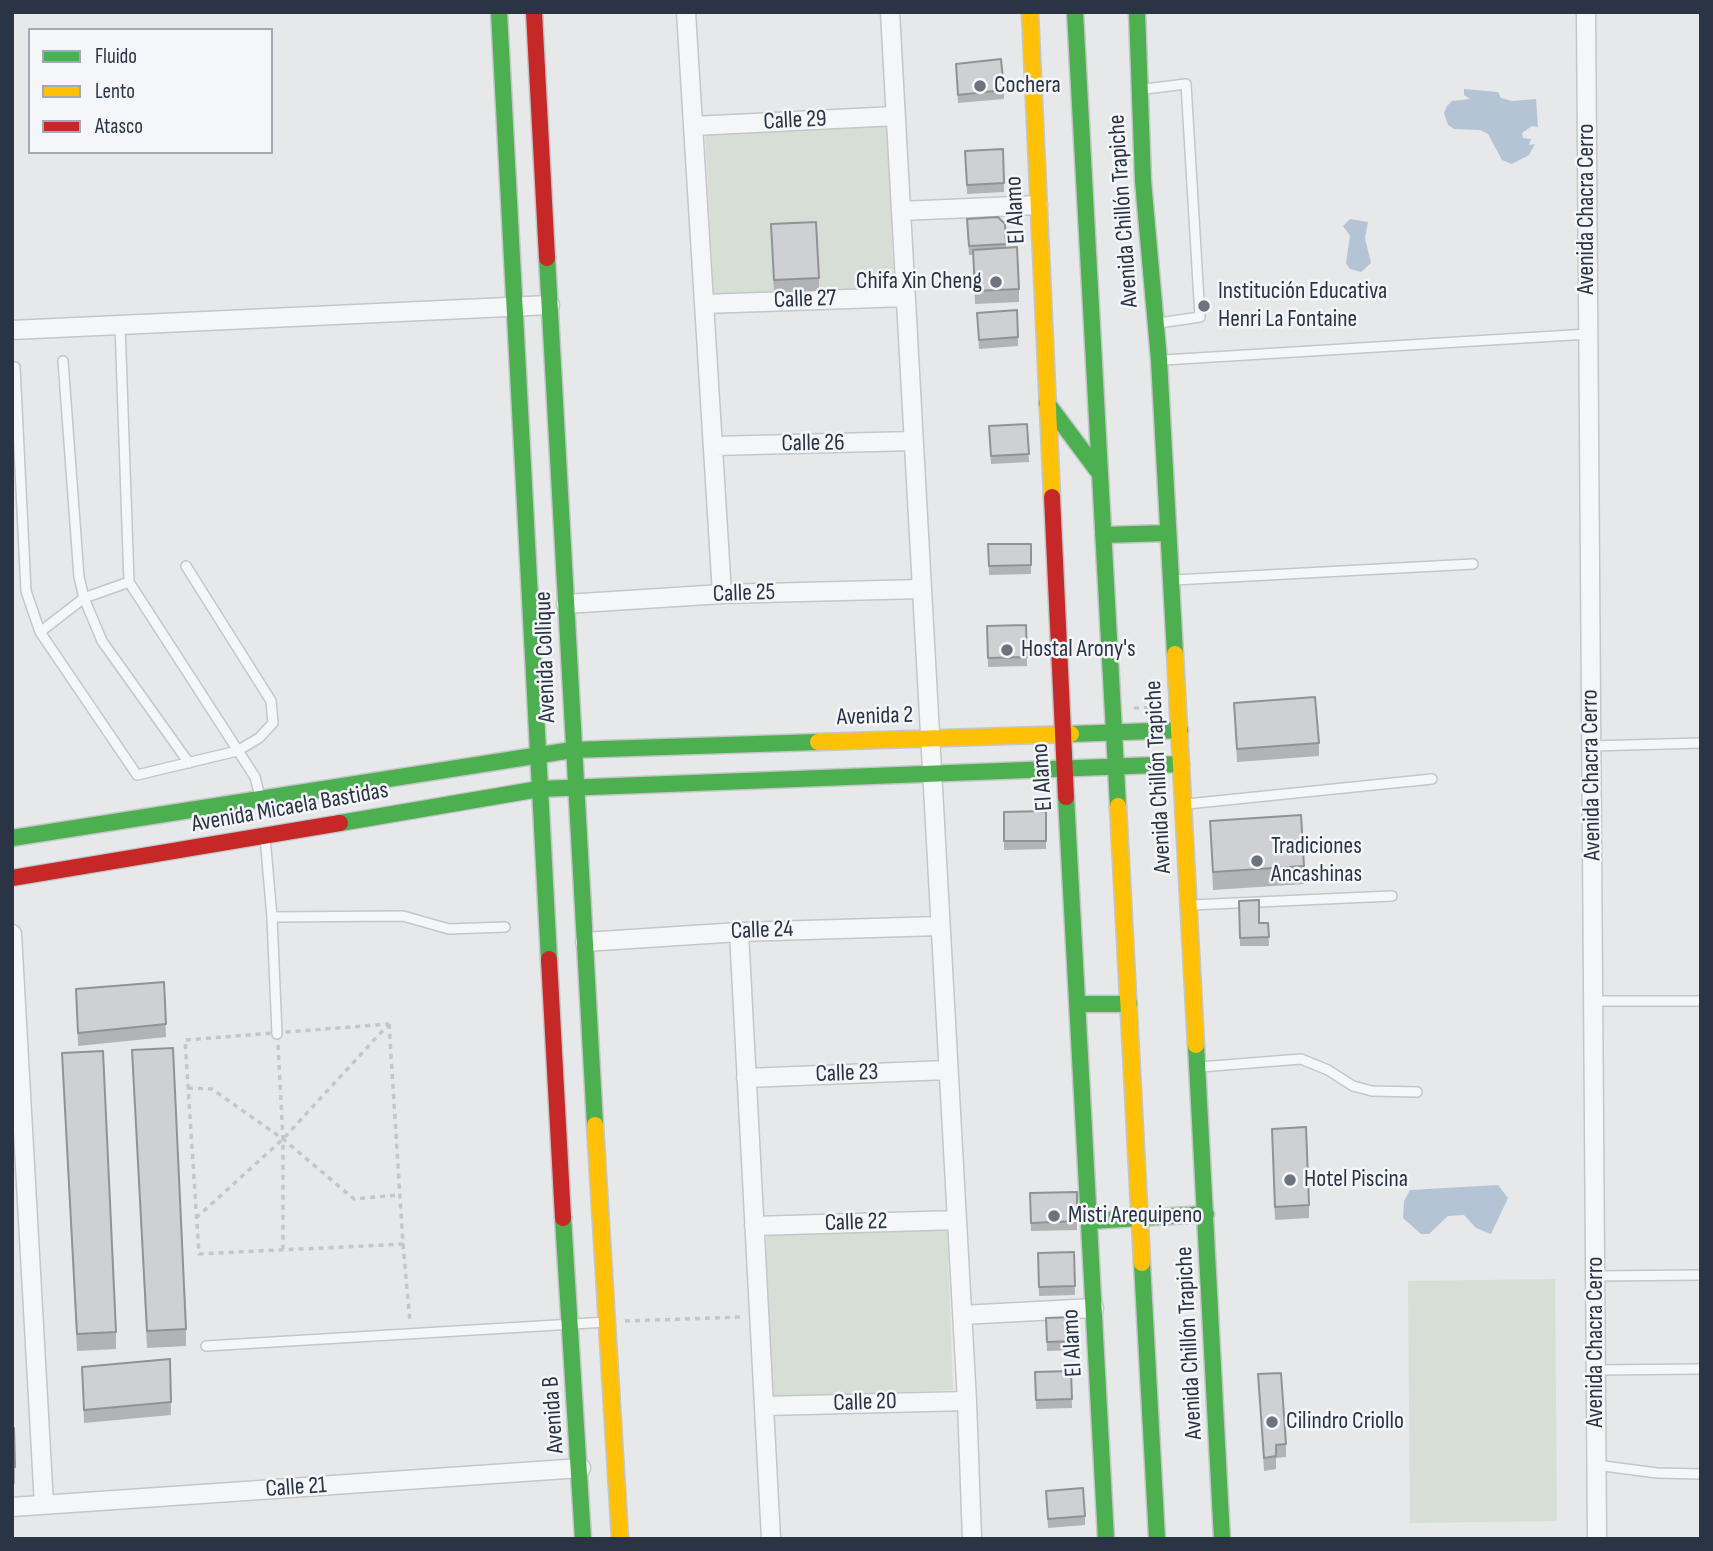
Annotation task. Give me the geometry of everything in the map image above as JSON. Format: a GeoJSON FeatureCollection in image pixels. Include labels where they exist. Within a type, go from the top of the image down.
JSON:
{"type":"FeatureCollection","features":[{"type":"Feature","properties":{"kind":"main road","name":"Avenida B"},"geometry":{"type":"LineString","coordinates":[[499,12],[567,1289],[583,1539]]}},
{"type":"Feature","properties":{"kind":"main road","name":"Avenida Collique"},"geometry":{"type":"LineString","coordinates":[[534,12],[572,750],[608,1321]]}},
{"type":"Feature","properties":{"kind":"main road","name":"El Alamo"},"geometry":{"type":"LineString","coordinates":[[1030,12],[1063,734],[1107,1539]]}},
{"type":"Feature","properties":{"kind":"main road","name":"Avenida Chillón Trapiche"},"geometry":{"type":"LineString","coordinates":[[1075,12],[1157,1539]]}},
{"type":"Feature","properties":{"kind":"main road","name":"Avenida Chillón Trapiche"},"geometry":{"type":"LineString","coordinates":[[1137,12],[1139,89],[1180,730],[1222,1539]]}},
{"type":"Feature","properties":{"kind":"main road"},"geometry":{"type":"LineString","coordinates":[[1047,403],[1100,474]]}},
{"type":"Feature","properties":{"kind":"main road"},"geometry":{"type":"LineString","coordinates":[[1103,536],[1168,533]]}},
{"type":"Feature","properties":{"kind":"main road","name":"Avenida 2"},"geometry":{"type":"LineString","coordinates":[[572,750],[1180,730]]}},
{"type":"Feature","properties":{"kind":"main road","name":"Avenida Micaela Bastidas"},"geometry":{"type":"LineString","coordinates":[[12,878],[263,817],[437,771],[572,750]]}},
{"type":"Feature","properties":{"kind":"main road"},"geometry":{"type":"LineString","coordinates":[[575,786],[1181,764]]}},
{"type":"Feature","properties":{"kind":"main road"},"geometry":{"type":"LineString","coordinates":[[437,771],[447,775],[455,788],[447,804]]}},
{"type":"Feature","properties":{"kind":"main road","name":"Avenida Micaela Bastidas"},"geometry":{"type":"LineString","coordinates":[[12,838],[447,804],[575,786]]}},
{"type":"Feature","properties":{"kind":"main road"},"geometry":{"type":"LineString","coordinates":[[1078,1004],[1129,1004]]}},
{"type":"Feature","properties":{"kind":"main road"},"geometry":{"type":"LineString","coordinates":[[1090,1220],[1206,1214]]}},
{"type":"Feature","properties":{"kind":"main road"},"geometry":{"type":"LineString","coordinates":[[608,1321],[620,1539]]}},
{"type":"Feature","properties":{"kind":"street"},"geometry":{"type":"LineString","coordinates":[[686,12],[722,594]]}},
{"type":"Feature","properties":{"kind":"street"},"geometry":{"type":"LineString","coordinates":[[890,12],[967,1401],[971,1539]]}},
{"type":"Feature","properties":{"kind":"street","name":"Avenida Chacra Cerro"},"geometry":{"type":"LineString","coordinates":[[1586,12],[1597,1539]]}},
{"type":"Feature","properties":{"kind":"street","name":"Calle 29"},"geometry":{"type":"LineString","coordinates":[[693,126],[896,116]]}},
{"type":"Feature","properties":{"kind":"street"},"geometry":{"type":"LineString","coordinates":[[901,211],[1038,205]]}},
{"type":"Feature","properties":{"kind":"street","name":"Calle 27"},"geometry":{"type":"LineString","coordinates":[[704,304],[906,296]]}},
{"type":"Feature","properties":{"kind":"street"},"geometry":{"type":"LineString","coordinates":[[12,330],[550,305]]}},
{"type":"Feature","properties":{"kind":"street","name":"Calle 26"},"geometry":{"type":"LineString","coordinates":[[713,446],[913,441]]}},
{"type":"Feature","properties":{"kind":"street","name":"Calle 25"},"geometry":{"type":"LineString","coordinates":[[566,604],[722,594],[921,589]]}},
{"type":"Feature","properties":{"kind":"street","name":"Calle 24"},"geometry":{"type":"LineString","coordinates":[[584,942],[739,932],[939,926]]}},
{"type":"Feature","properties":{"kind":"street"},"geometry":{"type":"LineString","coordinates":[[739,932],[771,1539]]}},
{"type":"Feature","properties":{"kind":"street"},"geometry":{"type":"LineString","coordinates":[[12,934],[44,1505]]}},
{"type":"Feature","properties":{"kind":"street","name":"Calle 23"},"geometry":{"type":"LineString","coordinates":[[747,1078],[947,1070]]}},
{"type":"Feature","properties":{"kind":"street","name":"Calle 22"},"geometry":{"type":"LineString","coordinates":[[754,1226],[957,1220]]}},
{"type":"Feature","properties":{"kind":"street"},"geometry":{"type":"LineString","coordinates":[[962,1315],[1094,1308]]}},
{"type":"Feature","properties":{"kind":"street","name":"Calle 20"},"geometry":{"type":"LineString","coordinates":[[764,1406],[967,1401]]}},
{"type":"Feature","properties":{"kind":"street","name":"Calle 21"},"geometry":{"type":"LineString","coordinates":[[12,1507],[580,1468]]}},
{"type":"Feature","properties":{"kind":"lane"},"geometry":{"type":"LineString","coordinates":[[1139,89],[1186,84],[1200,317],[1154,324]]}},
{"type":"Feature","properties":{"kind":"lane"},"geometry":{"type":"LineString","coordinates":[[120,325],[129,582],[256,777],[263,817],[272,917],[277,1034]]}},
{"type":"Feature","properties":{"kind":"lane"},"geometry":{"type":"LineString","coordinates":[[1158,360],[1588,334]]}},
{"type":"Feature","properties":{"kind":"lane"},"geometry":{"type":"LineString","coordinates":[[64,361],[79,577],[84,598],[102,641],[189,763]]}},
{"type":"Feature","properties":{"kind":"lane"},"geometry":{"type":"LineString","coordinates":[[15,367],[26,591],[40,632],[136,775],[237,751],[258,738],[273,723],[271,701],[186,566]]}},
{"type":"Feature","properties":{"kind":"lane"},"geometry":{"type":"LineString","coordinates":[[1171,580],[1473,564]]}},
{"type":"Feature","properties":{"kind":"lane"},"geometry":{"type":"LineString","coordinates":[[40,632],[84,598],[129,582]]}},
{"type":"Feature","properties":{"kind":"lane"},"geometry":{"type":"LineString","coordinates":[[1592,746],[1701,743]]}},
{"type":"Feature","properties":{"kind":"lane"},"geometry":{"type":"LineString","coordinates":[[1184,805],[1432,779]]}},
{"type":"Feature","properties":{"kind":"lane"},"geometry":{"type":"LineString","coordinates":[[1189,905],[1392,896]]}},
{"type":"Feature","properties":{"kind":"lane"},"geometry":{"type":"LineString","coordinates":[[272,917],[403,916],[449,929],[505,926]]}},
{"type":"Feature","properties":{"kind":"lane"},"geometry":{"type":"LineString","coordinates":[[1594,1001],[1701,1001]]}},
{"type":"Feature","properties":{"kind":"lane"},"geometry":{"type":"LineString","coordinates":[[1198,1067],[1301,1059],[1328,1070],[1353,1086],[1372,1091],[1417,1093]]}},
{"type":"Feature","properties":{"kind":"lane"},"geometry":{"type":"LineString","coordinates":[[1595,1276],[1701,1275]]}},
{"type":"Feature","properties":{"kind":"lane"},"geometry":{"type":"LineString","coordinates":[[206,1346],[410,1331],[571,1326],[608,1321]]}},
{"type":"Feature","properties":{"kind":"lane"},"geometry":{"type":"LineString","coordinates":[[1596,1370],[1701,1369]]}},
{"type":"Feature","properties":{"kind":"lane"},"geometry":{"type":"LineString","coordinates":[[1596,1465],[1657,1473],[1701,1474]]}},
{"type":"Feature","properties":{"kind":"path"},"geometry":{"type":"LineString","coordinates":[[389,1024],[185,1040],[196,1219],[199,1254],[403,1244]]}},
{"type":"Feature","properties":{"kind":"path"},"geometry":{"type":"LineString","coordinates":[[196,1219],[283,1139],[389,1024]]}},
{"type":"Feature","properties":{"kind":"path"},"geometry":{"type":"LineString","coordinates":[[389,1024],[398,1195],[410,1331]]}},
{"type":"Feature","properties":{"kind":"path"},"geometry":{"type":"LineString","coordinates":[[277,1034],[283,1139],[283,1249]]}},
{"type":"Feature","properties":{"kind":"path"},"geometry":{"type":"LineString","coordinates":[[188,1088],[212,1089],[283,1139],[354,1199],[398,1195]]}},
{"type":"Feature","properties":{"kind":"path"},"geometry":{"type":"LineString","coordinates":[[608,1321],[759,1316]]}},
{"type":"Feature","properties":{"kind":"shaded area"},"geometry":{"type":"Polygon","coordinates":[[[887,123],[894,290],[714,297],[705,133],[887,123]]]}},
{"type":"Feature","properties":{"kind":"shaded area"},"geometry":{"type":"Polygon","coordinates":[[[947,1227],[953,1390],[771,1397],[766,1235],[947,1227]]]}},
{"type":"Feature","properties":{"kind":"shaded area"},"geometry":{"type":"Polygon","coordinates":[[[1555,1279],[1557,1521],[1410,1523],[1408,1281],[1555,1279]]]}},
{"type":"Feature","properties":{"kind":"water"},"geometry":{"type":"Polygon","coordinates":[[[1464,89],[1498,92],[1501,98],[1512,101],[1536,99],[1538,127],[1532,126],[1522,133],[1523,138],[1531,139],[1529,145],[1535,144],[1529,155],[1512,164],[1502,160],[1488,134],[1480,130],[1454,129],[1448,125],[1444,113],[1447,106],[1452,101],[1470,99],[1464,95],[1464,89]]]}},
{"type":"Feature","properties":{"kind":"water"},"geometry":{"type":"Polygon","coordinates":[[[1350,219],[1368,222],[1365,238],[1371,263],[1361,272],[1350,269],[1346,263],[1350,236],[1343,226],[1350,219]]]}},
{"type":"Feature","properties":{"kind":"water"},"geometry":{"type":"Polygon","coordinates":[[[1498,1185],[1508,1198],[1491,1234],[1476,1228],[1464,1215],[1448,1216],[1429,1234],[1421,1234],[1403,1218],[1404,1201],[1410,1190],[1498,1185]]]}},
{"type":"Feature","properties":{"kind":"building","name":"Cochera"},"geometry":{"type":"Polygon","coordinates":[[[1001,59],[1004,90],[958,95],[956,64],[1001,59]]]}},
{"type":"Feature","properties":{"kind":"building"},"geometry":{"type":"Polygon","coordinates":[[[1003,149],[1004,183],[967,185],[965,151],[1003,149]]]}},
{"type":"Feature","properties":{"kind":"building"},"geometry":{"type":"Polygon","coordinates":[[[998,217],[1005,224],[1006,244],[969,246],[967,219],[998,217]]]}},
{"type":"Feature","properties":{"kind":"building"},"geometry":{"type":"Polygon","coordinates":[[[816,222],[819,278],[774,280],[771,224],[816,222]]]}},
{"type":"Feature","properties":{"kind":"building","name":"Chifa Xin Cheng"},"geometry":{"type":"Polygon","coordinates":[[[1017,247],[1019,289],[975,291],[973,250],[1017,247]]]}},
{"type":"Feature","properties":{"kind":"building"},"geometry":{"type":"Polygon","coordinates":[[[1017,310],[1018,337],[979,340],[977,313],[1017,310]]]}},
{"type":"Feature","properties":{"kind":"building"},"geometry":{"type":"Polygon","coordinates":[[[1027,424],[1029,454],[991,456],[989,426],[1027,424]]]}},
{"type":"Feature","properties":{"kind":"building"},"geometry":{"type":"Polygon","coordinates":[[[988,544],[1031,544],[1031,565],[989,566],[988,544]]]}},
{"type":"Feature","properties":{"kind":"building","name":"Hostal Arony's"},"geometry":{"type":"Polygon","coordinates":[[[1026,625],[1027,657],[988,658],[987,626],[1026,625]]]}},
{"type":"Feature","properties":{"kind":"building"},"geometry":{"type":"Polygon","coordinates":[[[1315,697],[1319,743],[1237,749],[1234,703],[1315,697]]]}},
{"type":"Feature","properties":{"kind":"building"},"geometry":{"type":"Polygon","coordinates":[[[1046,811],[1046,841],[1004,841],[1004,812],[1046,811]]]}},
{"type":"Feature","properties":{"kind":"building","name":"Tradiciones Ancashinas"},"geometry":{"type":"Polygon","coordinates":[[[1301,815],[1304,866],[1213,872],[1210,821],[1301,815]]]}},
{"type":"Feature","properties":{"kind":"building"},"geometry":{"type":"Polygon","coordinates":[[[1259,900],[1259,923],[1268,923],[1269,937],[1240,938],[1239,901],[1259,900]]]}},
{"type":"Feature","properties":{"kind":"building"},"geometry":{"type":"Polygon","coordinates":[[[164,982],[166,1024],[78,1033],[76,989],[164,982]]]}},
{"type":"Feature","properties":{"kind":"building"},"geometry":{"type":"Polygon","coordinates":[[[173,1048],[186,1329],[147,1331],[132,1050],[173,1048]]]}},
{"type":"Feature","properties":{"kind":"building"},"geometry":{"type":"Polygon","coordinates":[[[103,1051],[116,1332],[77,1334],[62,1053],[103,1051]]]}},
{"type":"Feature","properties":{"kind":"building","name":"Hotel Piscina"},"geometry":{"type":"Polygon","coordinates":[[[1306,1127],[1309,1205],[1275,1207],[1272,1129],[1306,1127]]]}},
{"type":"Feature","properties":{"kind":"building","name":"Misti Arequipeno"},"geometry":{"type":"Polygon","coordinates":[[[1077,1192],[1077,1221],[1031,1223],[1030,1193],[1077,1192]]]}},
{"type":"Feature","properties":{"kind":"building"},"geometry":{"type":"Polygon","coordinates":[[[1074,1252],[1075,1286],[1039,1287],[1038,1253],[1074,1252]]]}},
{"type":"Feature","properties":{"kind":"building"},"geometry":{"type":"Polygon","coordinates":[[[1074,1317],[1075,1341],[1047,1342],[1046,1318],[1074,1317]]]}},
{"type":"Feature","properties":{"kind":"building"},"geometry":{"type":"Polygon","coordinates":[[[170,1359],[171,1402],[84,1410],[82,1367],[170,1359]]]}},
{"type":"Feature","properties":{"kind":"building"},"geometry":{"type":"Polygon","coordinates":[[[1071,1371],[1072,1399],[1036,1400],[1035,1372],[1071,1371]]]}},
{"type":"Feature","properties":{"kind":"building","name":"Cilindro Criollo"},"geometry":{"type":"Polygon","coordinates":[[[1281,1373],[1286,1444],[1276,1445],[1276,1456],[1264,1458],[1258,1374],[1281,1373]]]}},
{"type":"Feature","properties":{"kind":"building"},"geometry":{"type":"Polygon","coordinates":[[[14,1428],[15,1467],[12,1467],[14,1428]]]}},
{"type":"Feature","properties":{"kind":"building"},"geometry":{"type":"Polygon","coordinates":[[[1083,1488],[1085,1516],[1048,1519],[1046,1491],[1083,1488]]]}},
{"type":"Feature","properties":{"kind":"traffic: fast"},"geometry":{"type":"LineString","coordinates":[[499,12],[549,959]]}},
{"type":"Feature","properties":{"kind":"traffic: fast"},"geometry":{"type":"LineString","coordinates":[[1075,12],[1118,806]]}},
{"type":"Feature","properties":{"kind":"traffic: fast"},"geometry":{"type":"LineString","coordinates":[[1137,12],[1143,181],[1159,360],[1175,654]]}},
{"type":"Feature","properties":{"kind":"traffic: fast"},"geometry":{"type":"LineString","coordinates":[[547,258],[595,1125]]}},
{"type":"Feature","properties":{"kind":"traffic: fast"},"geometry":{"type":"LineString","coordinates":[[1047,403],[1100,474]]}},
{"type":"Feature","properties":{"kind":"traffic: fast"},"geometry":{"type":"LineString","coordinates":[[1103,535],[1168,533]]}},
{"type":"Feature","properties":{"kind":"traffic: fast"},"geometry":{"type":"LineString","coordinates":[[1071,734],[1180,730]]}},
{"type":"Feature","properties":{"kind":"traffic: fast"},"geometry":{"type":"LineString","coordinates":[[12,838],[572,750],[818,742]]}},
{"type":"Feature","properties":{"kind":"traffic: fast"},"geometry":{"type":"LineString","coordinates":[[340,823],[539,789],[1181,764]]}},
{"type":"Feature","properties":{"kind":"traffic: fast"},"geometry":{"type":"LineString","coordinates":[[1066,797],[1106,1539]]}},
{"type":"Feature","properties":{"kind":"traffic: fast"},"geometry":{"type":"LineString","coordinates":[[1078,1004],[1129,1004]]}},
{"type":"Feature","properties":{"kind":"traffic: fast"},"geometry":{"type":"LineString","coordinates":[[1196,1045],[1222,1539]]}},
{"type":"Feature","properties":{"kind":"traffic: fast"},"geometry":{"type":"LineString","coordinates":[[1090,1221],[1206,1214]]}},
{"type":"Feature","properties":{"kind":"traffic: fast"},"geometry":{"type":"LineString","coordinates":[[563,1218],[583,1539]]}},
{"type":"Feature","properties":{"kind":"traffic: fast"},"geometry":{"type":"LineString","coordinates":[[1142,1263],[1157,1539]]}},
{"type":"Feature","properties":{"kind":"traffic: slow"},"geometry":{"type":"LineString","coordinates":[[1030,12],[1052,497]]}},
{"type":"Feature","properties":{"kind":"traffic: slow"},"geometry":{"type":"LineString","coordinates":[[1175,654],[1196,1045]]}},
{"type":"Feature","properties":{"kind":"traffic: slow"},"geometry":{"type":"LineString","coordinates":[[818,742],[1071,734]]}},
{"type":"Feature","properties":{"kind":"traffic: slow"},"geometry":{"type":"LineString","coordinates":[[1118,806],[1142,1263]]}},
{"type":"Feature","properties":{"kind":"traffic: slow"},"geometry":{"type":"LineString","coordinates":[[595,1125],[620,1539]]}},
{"type":"Feature","properties":{"kind":"traffic: jam"},"geometry":{"type":"LineString","coordinates":[[534,12],[547,258]]}},
{"type":"Feature","properties":{"kind":"traffic: jam"},"geometry":{"type":"LineString","coordinates":[[1052,497],[1066,797]]}},
{"type":"Feature","properties":{"kind":"traffic: jam"},"geometry":{"type":"LineString","coordinates":[[12,878],[340,823]]}},
{"type":"Feature","properties":{"kind":"traffic: jam"},"geometry":{"type":"LineString","coordinates":[[549,959],[563,1218]]}},
{"type":"Feature","properties":{"kind":"place","name":"Cochera"},"geometry":{"type":"Point","coordinates":[980,86]}},
{"type":"Feature","properties":{"kind":"place","name":"Chifa Xin Cheng"},"geometry":{"type":"Point","coordinates":[996,282]}},
{"type":"Feature","properties":{"kind":"place","name":"Institución Educativa Henri La Fontaine"},"geometry":{"type":"Point","coordinates":[1204,306]}},
{"type":"Feature","properties":{"kind":"place","name":"Hostal Arony's"},"geometry":{"type":"Point","coordinates":[1007,650]}},
{"type":"Feature","properties":{"kind":"place","name":"Tradiciones Ancashinas"},"geometry":{"type":"Point","coordinates":[1257,861]}},
{"type":"Feature","properties":{"kind":"place","name":"Hotel Piscina"},"geometry":{"type":"Point","coordinates":[1290,1180]}},
{"type":"Feature","properties":{"kind":"place","name":"Misti Arequipeno"},"geometry":{"type":"Point","coordinates":[1054,1216]}},
{"type":"Feature","properties":{"kind":"place","name":"Cilindro Criollo"},"geometry":{"type":"Point","coordinates":[1272,1422]}}]}
